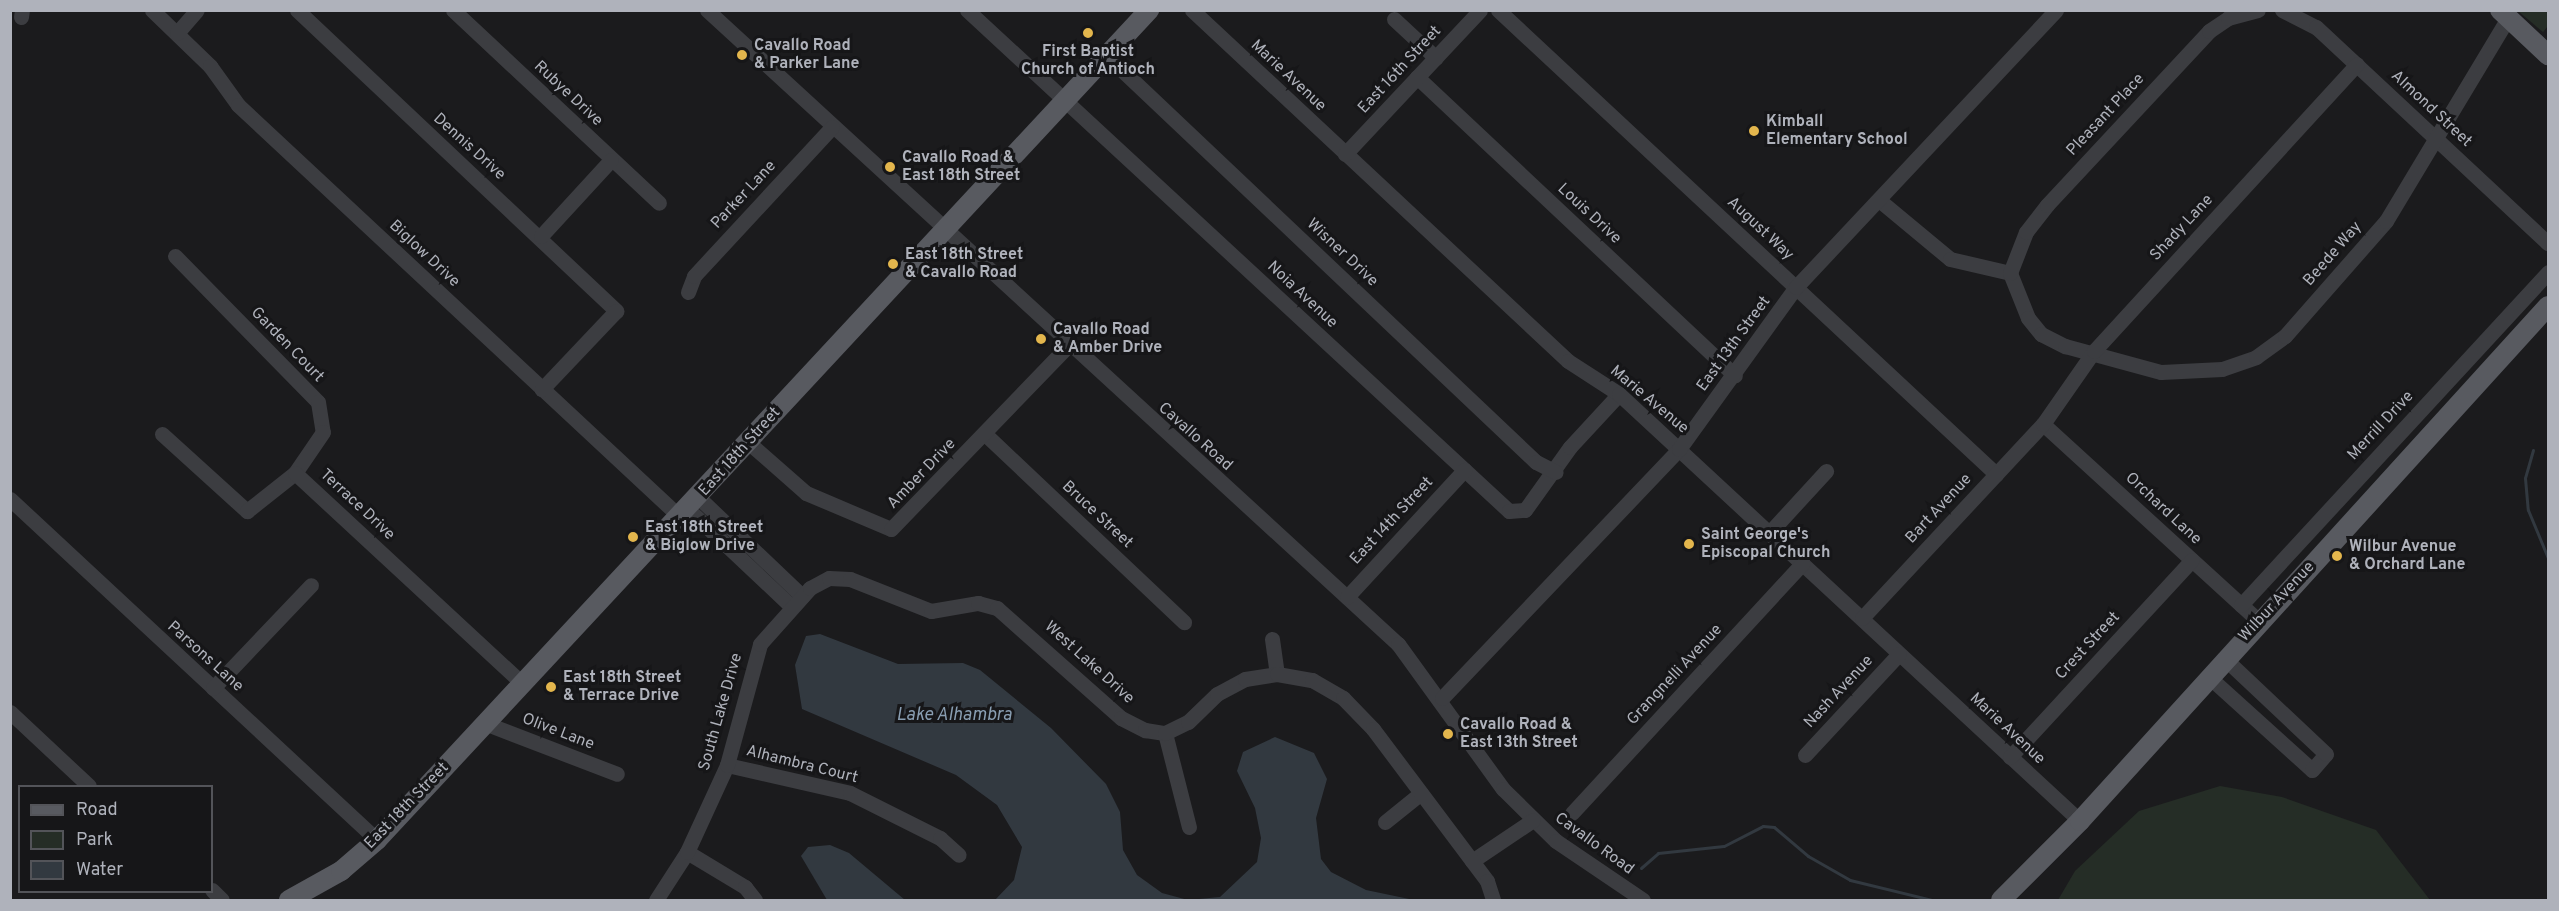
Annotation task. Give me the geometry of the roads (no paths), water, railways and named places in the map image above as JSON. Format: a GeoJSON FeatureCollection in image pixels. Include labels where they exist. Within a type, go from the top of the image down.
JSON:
{"type":"FeatureCollection","features":[{"type":"Feature","properties":{"kind":"main road","name":"East 18th Street"},"geometry":{"type":"LineString","coordinates":[[289,900],[341,871],[377,840],[1149,10]]}},
{"type":"Feature","properties":{"kind":"main road"},"geometry":{"type":"LineString","coordinates":[[2504,14],[2548,52]]}},
{"type":"Feature","properties":{"kind":"main road","name":"Wilbur Avenue"},"geometry":{"type":"LineString","coordinates":[[2001,900],[2080,821],[2224,658],[2548,306]]}},
{"type":"Feature","properties":{"kind":"main road","name":"Wilbur Avenue"},"geometry":{"type":"LineString","coordinates":[[2015,900],[2069,842],[2080,821]]}},
{"type":"Feature","properties":{"kind":"street","name":"Biglow Drive"},"geometry":{"type":"LineString","coordinates":[[152,10],[177,33],[238,105],[542,389],[689,507],[796,602]]}},
{"type":"Feature","properties":{"kind":"street"},"geometry":{"type":"LineString","coordinates":[[177,33],[197,10]]}},
{"type":"Feature","properties":{"kind":"street","name":"Dennis Drive"},"geometry":{"type":"LineString","coordinates":[[297,10],[540,236],[616,311],[542,389]]}},
{"type":"Feature","properties":{"kind":"street","name":"Rubye Drive"},"geometry":{"type":"LineString","coordinates":[[453,10],[659,204]]}},
{"type":"Feature","properties":{"kind":"street","name":"Cavallo Road"},"geometry":{"type":"LineString","coordinates":[[707,10],[1068,346],[1398,644],[1442,698],[1503,789],[1533,820],[1642,900]]}},
{"type":"Feature","properties":{"kind":"street","name":"Noia Avenue"},"geometry":{"type":"LineString","coordinates":[[967,10],[1464,470],[1518,512],[1556,472]]}},
{"type":"Feature","properties":{"kind":"street","name":"Marie Avenue"},"geometry":{"type":"LineString","coordinates":[[1191,10],[1568,361],[1619,394],[2080,821]]}},
{"type":"Feature","properties":{"kind":"street","name":"East 16th Street"},"geometry":{"type":"LineString","coordinates":[[1345,154],[1480,10]]}},
{"type":"Feature","properties":{"kind":"street","name":"August Way"},"geometry":{"type":"LineString","coordinates":[[1498,10],[1996,474]]}},
{"type":"Feature","properties":{"kind":"street","name":"East 13th Street"},"geometry":{"type":"LineString","coordinates":[[1442,698],[1679,449],[1735,376],[1796,287],[2056,10]]}},
{"type":"Feature","properties":{"kind":"street","name":"Pleasant Place"},"geometry":{"type":"LineString","coordinates":[[2010,273],[2026,232],[2047,205],[2209,31],[2228,18],[2258,10]]}},
{"type":"Feature","properties":{"kind":"street","name":"Almond Street"},"geometry":{"type":"LineString","coordinates":[[2282,10],[2316,27],[2548,243]]}},
{"type":"Feature","properties":{"kind":"street","name":"Beede Way"},"geometry":{"type":"LineString","coordinates":[[2010,273],[2024,310],[2041,334],[2094,351],[2190,375],[2256,357],[2285,336],[2386,221],[2436,139],[2504,14]]}},
{"type":"Feature","properties":{"kind":"street"},"geometry":{"type":"LineString","coordinates":[[1394,19],[1436,58]]}},
{"type":"Feature","properties":{"kind":"street","name":"Wisner Drive"},"geometry":{"type":"LineString","coordinates":[[1106,56],[1536,462],[1556,472]]}},
{"type":"Feature","properties":{"kind":"street","name":"Shady Lane"},"geometry":{"type":"LineString","coordinates":[[2043,424],[2094,351],[2357,64]]}},
{"type":"Feature","properties":{"kind":"street","name":"Louis Drive"},"geometry":{"type":"LineString","coordinates":[[1417,77],[1735,376]]}},
{"type":"Feature","properties":{"kind":"street","name":"Parker Lane"},"geometry":{"type":"LineString","coordinates":[[688,292],[694,276],[832,127]]}},
{"type":"Feature","properties":{"kind":"street"},"geometry":{"type":"LineString","coordinates":[[540,236],[611,160]]}},
{"type":"Feature","properties":{"kind":"street"},"geometry":{"type":"LineString","coordinates":[[1879,200],[1950,259],[2010,273]]}},
{"type":"Feature","properties":{"kind":"street","name":"Garden Court"},"geometry":{"type":"LineString","coordinates":[[175,256],[318,402],[323,432],[295,473]]}},
{"type":"Feature","properties":{"kind":"street","name":"Merrill Drive"},"geometry":{"type":"LineString","coordinates":[[2241,605],[2548,272]]}},
{"type":"Feature","properties":{"kind":"street","name":"Amber Drive"},"geometry":{"type":"LineString","coordinates":[[748,442],[806,493],[891,529],[1068,346]]}},
{"type":"Feature","properties":{"kind":"street"},"geometry":{"type":"LineString","coordinates":[[1556,472],[1570,447],[1619,394]]}},
{"type":"Feature","properties":{"kind":"street","name":"Orchard Lane"},"geometry":{"type":"LineString","coordinates":[[2043,424],[2259,621]]}},
{"type":"Feature","properties":{"kind":"street","name":"Bart Avenue"},"geometry":{"type":"LineString","coordinates":[[1862,618],[2043,424]]}},
{"type":"Feature","properties":{"kind":"street","name":"Terrace Drive"},"geometry":{"type":"LineString","coordinates":[[162,434],[247,511],[295,473],[523,684]]}},
{"type":"Feature","properties":{"kind":"street","name":"Bruce Street"},"geometry":{"type":"LineString","coordinates":[[985,434],[1184,622]]}},
{"type":"Feature","properties":{"kind":"street","name":"East 14th Street"},"geometry":{"type":"LineString","coordinates":[[1347,597],[1464,470]]}},
{"type":"Feature","properties":{"kind":"street"},"geometry":{"type":"LineString","coordinates":[[1770,532],[1826,471]]}},
{"type":"Feature","properties":{"kind":"street","name":"Parsons Lane"},"geometry":{"type":"LineString","coordinates":[[12,503],[377,840]]}},
{"type":"Feature","properties":{"kind":"street","name":"Crest Street"},"geometry":{"type":"LineString","coordinates":[[2010,757],[2192,560]]}},
{"type":"Feature","properties":{"kind":"street","name":"Grangnelli Avenue"},"geometry":{"type":"LineString","coordinates":[[1572,813],[1803,562]]}},
{"type":"Feature","properties":{"kind":"street","name":"West Lake Drive"},"geometry":{"type":"LineString","coordinates":[[796,602],[829,578],[850,579],[931,611],[978,603],[997,608],[1121,718],[1165,733]]}},
{"type":"Feature","properties":{"kind":"street"},"geometry":{"type":"LineString","coordinates":[[213,688],[311,585]]}},
{"type":"Feature","properties":{"kind":"street","name":"South Lake Drive"},"geometry":{"type":"LineString","coordinates":[[656,900],[687,852],[727,765],[760,644],[796,602]]}},
{"type":"Feature","properties":{"kind":"street"},"geometry":{"type":"LineString","coordinates":[[1272,639],[1276,674]]}},
{"type":"Feature","properties":{"kind":"street","name":"Nash Avenue"},"geometry":{"type":"LineString","coordinates":[[1805,755],[1899,654]]}},
{"type":"Feature","properties":{"kind":"street"},"geometry":{"type":"LineString","coordinates":[[2208,676],[2312,770],[2326,754],[2224,658]]}},
{"type":"Feature","properties":{"kind":"street"},"geometry":{"type":"LineString","coordinates":[[1189,827],[1165,733],[1188,722],[1217,694],[1245,679],[1276,674],[1312,680],[1343,698],[1421,793],[1472,861],[1493,900]]}},
{"type":"Feature","properties":{"kind":"street"},"geometry":{"type":"LineString","coordinates":[[10,712],[88,785]]}},
{"type":"Feature","properties":{"kind":"street","name":"Olive Lane"},"geometry":{"type":"LineString","coordinates":[[487,724],[617,774]]}},
{"type":"Feature","properties":{"kind":"street","name":"Alhambra Court"},"geometry":{"type":"LineString","coordinates":[[727,765],[850,793],[940,837],[959,855]]}},
{"type":"Feature","properties":{"kind":"street"},"geometry":{"type":"LineString","coordinates":[[1385,822],[1421,793]]}},
{"type":"Feature","properties":{"kind":"street"},"geometry":{"type":"LineString","coordinates":[[1472,861],[1533,820]]}},
{"type":"Feature","properties":{"kind":"street"},"geometry":{"type":"LineString","coordinates":[[687,852],[745,887],[755,900]]}},
{"type":"Feature","properties":{"kind":"water","name":"Lake Alhambra"},"geometry":{"type":"Polygon","coordinates":[[[820,634],[898,664],[963,663],[980,670],[1051,728],[1106,784],[1120,812],[1123,850],[1137,875],[1162,893],[1188,900],[995,900],[1014,880],[1022,847],[997,805],[956,775],[802,709],[795,665],[806,636],[820,634]]]}},
{"type":"Feature","properties":{"kind":"water"},"geometry":{"type":"Polygon","coordinates":[[[1275,737],[1314,753],[1327,779],[1316,818],[1321,859],[1331,872],[1366,890],[1414,900],[1188,900],[1220,897],[1257,862],[1261,838],[1255,808],[1237,771],[1243,752],[1275,737]]]}},
{"type":"Feature","properties":{"kind":"water"},"geometry":{"type":"Polygon","coordinates":[[[830,845],[849,853],[905,900],[827,900],[801,856],[808,847],[830,845]]]}},
{"type":"Feature","properties":{"kind":"waterway"},"geometry":{"type":"LineString","coordinates":[[2533,450],[2525,478],[2528,510],[2548,558]]}},
{"type":"Feature","properties":{"kind":"waterway"},"geometry":{"type":"LineString","coordinates":[[1641,868],[1658,853],[1724,846],[1763,826],[1774,827],[1808,856],[1850,880],[1932,900]]}},
{"type":"Feature","properties":{"kind":"place","name":"First Baptist Church of Antioch"},"geometry":{"type":"Point","coordinates":[1088,33]}},
{"type":"Feature","properties":{"kind":"place","name":"Cavallo Road & Parker Lane"},"geometry":{"type":"Point","coordinates":[742,55]}},
{"type":"Feature","properties":{"kind":"place","name":"Kimball Elementary School"},"geometry":{"type":"Point","coordinates":[1754,131]}},
{"type":"Feature","properties":{"kind":"place","name":"Cavallo Road & East 18th Street"},"geometry":{"type":"Point","coordinates":[890,167]}},
{"type":"Feature","properties":{"kind":"place","name":"East 18th Street & Cavallo Road"},"geometry":{"type":"Point","coordinates":[893,264]}},
{"type":"Feature","properties":{"kind":"place","name":"Cavallo Road & Amber Drive"},"geometry":{"type":"Point","coordinates":[1041,339]}},
{"type":"Feature","properties":{"kind":"place","name":"East 18th Street & Biglow Drive"},"geometry":{"type":"Point","coordinates":[633,537]}},
{"type":"Feature","properties":{"kind":"place","name":"Saint George's Episcopal Church"},"geometry":{"type":"Point","coordinates":[1689,544]}},
{"type":"Feature","properties":{"kind":"place","name":"Wilbur Avenue & Orchard Lane"},"geometry":{"type":"Point","coordinates":[2337,556]}},
{"type":"Feature","properties":{"kind":"place","name":"East 18th Street & Terrace Drive"},"geometry":{"type":"Point","coordinates":[551,687]}},
{"type":"Feature","properties":{"kind":"place","name":"Cavallo Road & East 13th Street"},"geometry":{"type":"Point","coordinates":[1448,734]}}]}
